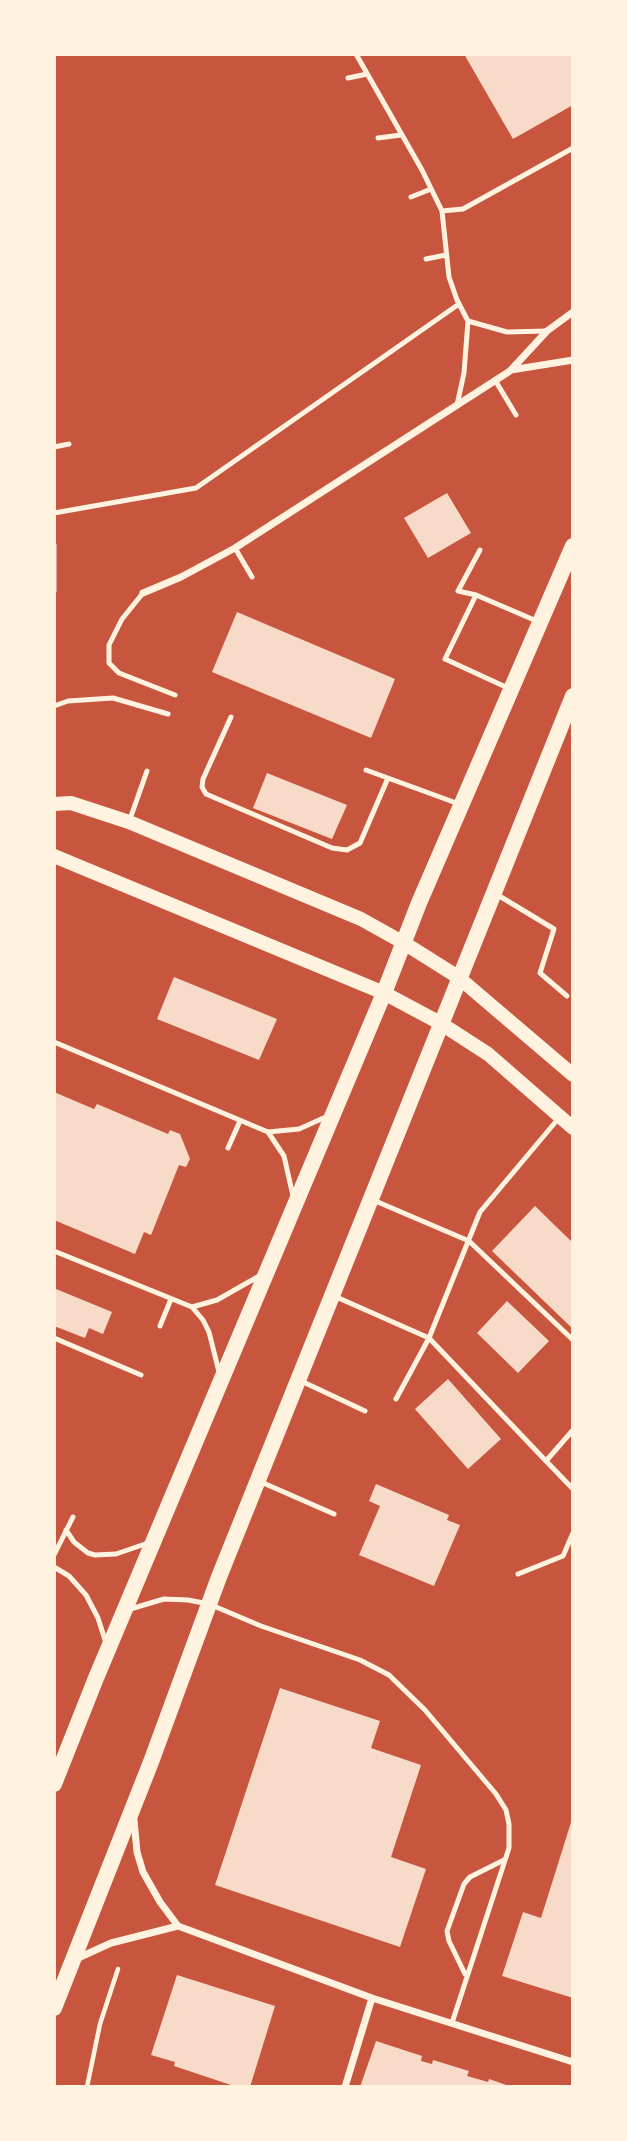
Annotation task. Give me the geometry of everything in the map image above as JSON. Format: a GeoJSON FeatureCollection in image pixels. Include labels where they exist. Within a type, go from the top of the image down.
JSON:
{"type":"FeatureCollection","features":[{"type":"Feature","properties":{"kind":"main road"},"geometry":{"type":"LineString","coordinates":[[54,1784],[107,1650],[461,805],[573,546]]}},
{"type":"Feature","properties":{"kind":"main road"},"geometry":{"type":"LineString","coordinates":[[54,2008],[209,1604],[458,977],[573,696]]}},
{"type":"Feature","properties":{"kind":"main road"},"geometry":{"type":"LineString","coordinates":[[54,804],[71,803],[129,822],[361,919],[458,977],[573,1074]]}},
{"type":"Feature","properties":{"kind":"main road"},"geometry":{"type":"LineString","coordinates":[[54,856],[384,993],[440,1023],[488,1054],[573,1128]]}},
{"type":"Feature","properties":{"kind":"street"},"geometry":{"type":"LineString","coordinates":[[143,593],[181,577],[235,548],[457,405],[510,370],[547,331],[573,312]]}},
{"type":"Feature","properties":{"kind":"street"},"geometry":{"type":"LineString","coordinates":[[559,323],[573,320]]}},
{"type":"Feature","properties":{"kind":"street"},"geometry":{"type":"LineString","coordinates":[[510,370],[573,360]]}},
{"type":"Feature","properties":{"kind":"street"},"geometry":{"type":"LineString","coordinates":[[133,1806],[137,1852],[143,1872],[154,1894],[178,1926],[372,1998],[573,2062]]}},
{"type":"Feature","properties":{"kind":"street"},"geometry":{"type":"LineString","coordinates":[[72,1961],[111,1943],[178,1926]]}},
{"type":"Feature","properties":{"kind":"street"},"geometry":{"type":"LineString","coordinates":[[345,2087],[372,1998]]}},
{"type":"Feature","properties":{"kind":"lane"},"geometry":{"type":"LineString","coordinates":[[356,54],[442,211],[449,277],[468,321],[464,373],[457,405]]}},
{"type":"Feature","properties":{"kind":"lane"},"geometry":{"type":"LineString","coordinates":[[348,78],[367,74]]}},
{"type":"Feature","properties":{"kind":"lane"},"geometry":{"type":"LineString","coordinates":[[378,138],[401,135]]}},
{"type":"Feature","properties":{"kind":"lane"},"geometry":{"type":"LineString","coordinates":[[442,211],[463,209],[573,148]]}},
{"type":"Feature","properties":{"kind":"lane"},"geometry":{"type":"LineString","coordinates":[[411,197],[431,189]]}},
{"type":"Feature","properties":{"kind":"lane"},"geometry":{"type":"LineString","coordinates":[[426,259],[446,256]]}},
{"type":"Feature","properties":{"kind":"lane"},"geometry":{"type":"LineString","coordinates":[[54,513],[196,488],[459,304]]}},
{"type":"Feature","properties":{"kind":"lane"},"geometry":{"type":"LineString","coordinates":[[468,321],[507,332],[547,331]]}},
{"type":"Feature","properties":{"kind":"lane"},"geometry":{"type":"LineString","coordinates":[[495,380],[516,415]]}},
{"type":"Feature","properties":{"kind":"lane"},"geometry":{"type":"LineString","coordinates":[[54,447],[69,444]]}},
{"type":"Feature","properties":{"kind":"lane"},"geometry":{"type":"LineString","coordinates":[[54,545],[54,591]]}},
{"type":"Feature","properties":{"kind":"lane"},"geometry":{"type":"LineString","coordinates":[[235,548],[252,576]]}},
{"type":"Feature","properties":{"kind":"lane"},"geometry":{"type":"LineString","coordinates":[[480,550],[458,591],[476,594],[539,622]]}},
{"type":"Feature","properties":{"kind":"lane"},"geometry":{"type":"LineString","coordinates":[[143,593],[122,620],[109,645],[109,663],[119,673],[175,695]]}},
{"type":"Feature","properties":{"kind":"lane"},"geometry":{"type":"LineString","coordinates":[[476,594],[444,659],[510,689]]}},
{"type":"Feature","properties":{"kind":"lane"},"geometry":{"type":"LineString","coordinates":[[54,706],[68,701],[113,698],[168,714]]}},
{"type":"Feature","properties":{"kind":"lane"},"geometry":{"type":"LineString","coordinates":[[231,717],[203,779],[202,787],[206,794],[332,848],[347,850],[360,844],[388,778]]}},
{"type":"Feature","properties":{"kind":"lane"},"geometry":{"type":"LineString","coordinates":[[366,770],[461,805]]}},
{"type":"Feature","properties":{"kind":"lane"},"geometry":{"type":"LineString","coordinates":[[129,822],[147,771]]}},
{"type":"Feature","properties":{"kind":"lane"},"geometry":{"type":"LineString","coordinates":[[493,892],[554,929],[540,973],[567,996]]}},
{"type":"Feature","properties":{"kind":"lane"},"geometry":{"type":"LineString","coordinates":[[54,1042],[268,1132],[299,1129],[334,1113]]}},
{"type":"Feature","properties":{"kind":"lane"},"geometry":{"type":"LineString","coordinates":[[396,1399],[429,1338],[480,1213],[560,1116]]}},
{"type":"Feature","properties":{"kind":"lane"},"geometry":{"type":"LineString","coordinates":[[228,1148],[240,1121]]}},
{"type":"Feature","properties":{"kind":"lane"},"geometry":{"type":"LineString","coordinates":[[268,1132],[284,1156],[295,1206]]}},
{"type":"Feature","properties":{"kind":"lane"},"geometry":{"type":"LineString","coordinates":[[370,1199],[468,1241],[573,1340]]}},
{"type":"Feature","properties":{"kind":"lane"},"geometry":{"type":"LineString","coordinates":[[54,1251],[192,1307],[209,1332],[220,1381]]}},
{"type":"Feature","properties":{"kind":"lane"},"geometry":{"type":"LineString","coordinates":[[192,1307],[217,1300],[266,1271]]}},
{"type":"Feature","properties":{"kind":"lane"},"geometry":{"type":"LineString","coordinates":[[332,1295],[429,1338],[573,1489]]}},
{"type":"Feature","properties":{"kind":"lane"},"geometry":{"type":"LineString","coordinates":[[160,1326],[171,1299]]}},
{"type":"Feature","properties":{"kind":"lane"},"geometry":{"type":"LineString","coordinates":[[54,1338],[141,1376]]}},
{"type":"Feature","properties":{"kind":"lane"},"geometry":{"type":"LineString","coordinates":[[298,1380],[365,1411]]}},
{"type":"Feature","properties":{"kind":"lane"},"geometry":{"type":"LineString","coordinates":[[546,1461],[573,1430]]}},
{"type":"Feature","properties":{"kind":"lane"},"geometry":{"type":"LineString","coordinates":[[258,1481],[334,1514]]}},
{"type":"Feature","properties":{"kind":"lane"},"geometry":{"type":"LineString","coordinates":[[54,1555],[72,1517]]}},
{"type":"Feature","properties":{"kind":"lane"},"geometry":{"type":"LineString","coordinates":[[66,1530],[74,1542],[95,1555],[123,1553],[154,1540]]}},
{"type":"Feature","properties":{"kind":"lane"},"geometry":{"type":"LineString","coordinates":[[518,1574],[563,1556],[573,1533]]}},
{"type":"Feature","properties":{"kind":"lane"},"geometry":{"type":"LineString","coordinates":[[54,1567],[69,1576],[86,1595],[98,1618],[107,1650]]}},
{"type":"Feature","properties":{"kind":"lane"},"geometry":{"type":"LineString","coordinates":[[123,1612],[164,1599],[209,1604],[261,1626],[360,1660],[389,1675],[401,1685],[496,1794],[506,1810],[509,1848],[452,2023]]}},
{"type":"Feature","properties":{"kind":"lane"},"geometry":{"type":"LineString","coordinates":[[466,1975],[449,1941],[447,1931],[464,1884],[470,1877],[504,1860]]}},
{"type":"Feature","properties":{"kind":"path"},"geometry":{"type":"LineString","coordinates":[[87,2087],[100,2024],[118,1969]]}},
{"type":"Feature","properties":{"kind":"building"},"geometry":{"type":"Polygon","coordinates":[[[464,54],[573,54],[573,105],[513,139],[464,54]]]}},
{"type":"Feature","properties":{"kind":"building"},"geometry":{"type":"Polygon","coordinates":[[[447,493],[471,533],[428,558],[404,518],[447,493]]]}},
{"type":"Feature","properties":{"kind":"building"},"geometry":{"type":"Polygon","coordinates":[[[237,612],[395,679],[371,738],[212,672],[237,612]]]}},
{"type":"Feature","properties":{"kind":"building"},"geometry":{"type":"Polygon","coordinates":[[[267,773],[347,805],[332,839],[253,808],[267,773]]]}},
{"type":"Feature","properties":{"kind":"building"},"geometry":{"type":"Polygon","coordinates":[[[174,977],[277,1019],[259,1060],[157,1019],[174,977]]]}},
{"type":"Feature","properties":{"kind":"building"},"geometry":{"type":"Polygon","coordinates":[[[54,1092],[94,1109],[97,1104],[168,1134],[170,1130],[180,1134],[190,1159],[186,1167],[179,1165],[151,1235],[144,1232],[135,1254],[54,1220],[54,1092]]]}},
{"type":"Feature","properties":{"kind":"building"},"geometry":{"type":"Polygon","coordinates":[[[535,1206],[573,1243],[573,1329],[492,1251],[535,1206]]]}},
{"type":"Feature","properties":{"kind":"building"},"geometry":{"type":"Polygon","coordinates":[[[56,1289],[112,1312],[103,1334],[89,1328],[85,1338],[54,1326],[56,1289]]]}},
{"type":"Feature","properties":{"kind":"building"},"geometry":{"type":"Polygon","coordinates":[[[507,1301],[549,1341],[518,1373],[477,1333],[507,1301]]]}},
{"type":"Feature","properties":{"kind":"building"},"geometry":{"type":"Polygon","coordinates":[[[448,1379],[501,1439],[468,1469],[415,1409],[448,1379]]]}},
{"type":"Feature","properties":{"kind":"building"},"geometry":{"type":"Polygon","coordinates":[[[376,1484],[449,1515],[447,1520],[460,1525],[434,1586],[359,1555],[380,1506],[369,1501],[376,1484]]]}},
{"type":"Feature","properties":{"kind":"building"},"geometry":{"type":"Polygon","coordinates":[[[280,1688],[380,1721],[371,1748],[421,1765],[391,1857],[426,1869],[400,1947],[215,1885],[280,1688]]]}},
{"type":"Feature","properties":{"kind":"building"},"geometry":{"type":"Polygon","coordinates":[[[573,1816],[573,1998],[502,1976],[523,1912],[541,1918],[573,1816]]]}},
{"type":"Feature","properties":{"kind":"building"},"geometry":{"type":"Polygon","coordinates":[[[177,1975],[275,2006],[250,2087],[237,2087],[174,2066],[175,2062],[151,2055],[177,1975]]]}},
{"type":"Feature","properties":{"kind":"building"},"geometry":{"type":"Polygon","coordinates":[[[376,2041],[422,2056],[421,2061],[432,2064],[433,2060],[469,2071],[467,2076],[488,2082],[489,2079],[512,2087],[360,2087],[376,2041]]]}}]}
